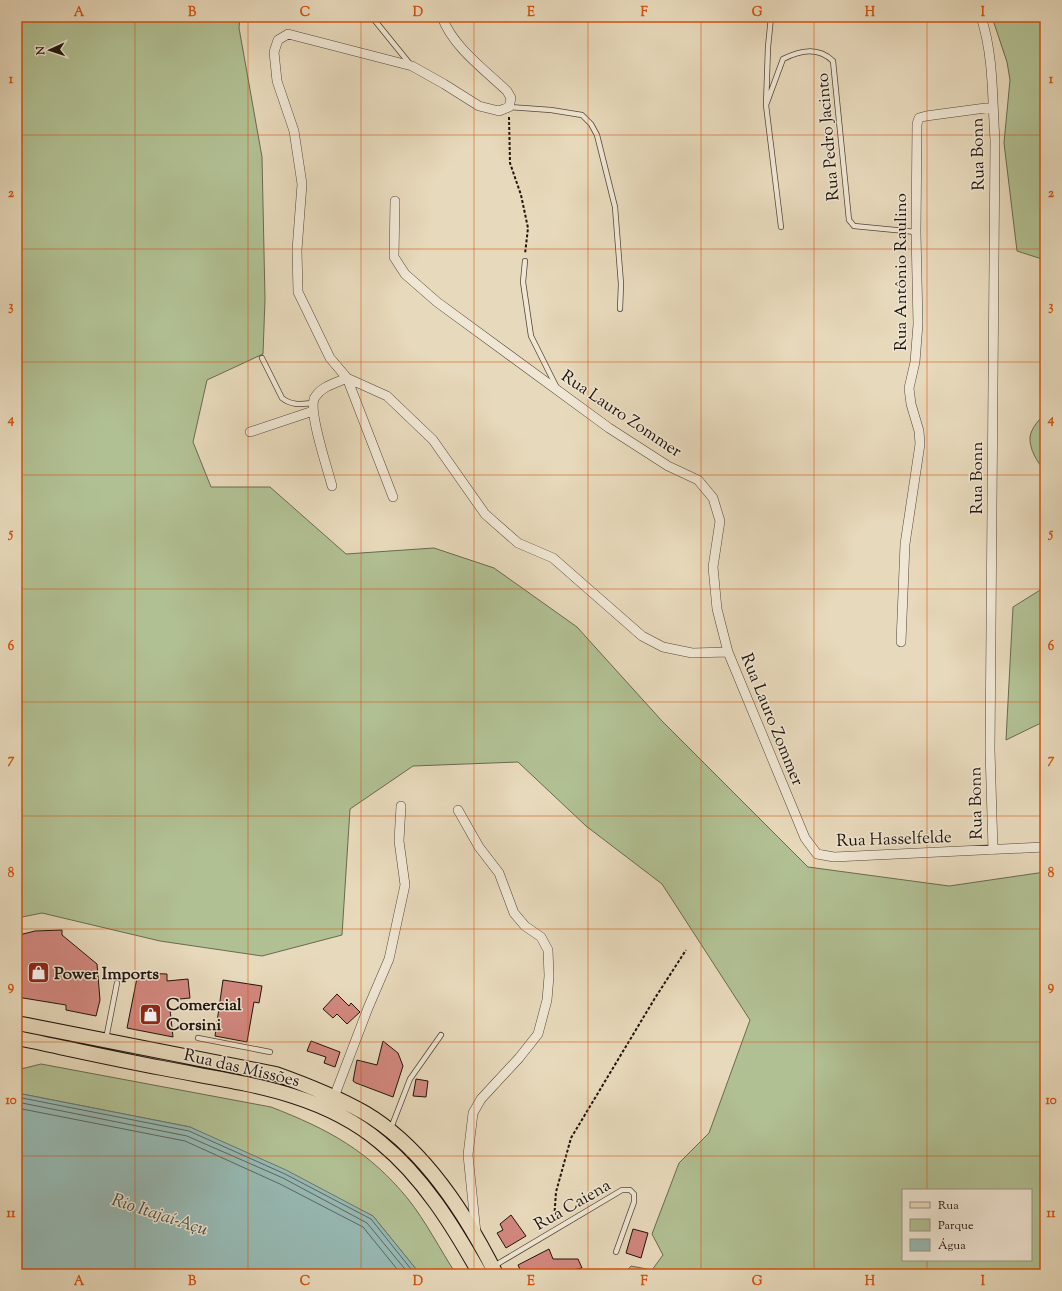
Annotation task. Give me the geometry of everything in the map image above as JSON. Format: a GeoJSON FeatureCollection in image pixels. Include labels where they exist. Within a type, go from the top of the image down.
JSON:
{"type":"FeatureCollection","features":[{"type":"Feature","properties":{"kind":"main road","name":"Rua das Missões"},"geometry":{"type":"LineString","coordinates":[[17,1023],[276,1074],[310,1085],[365,1113],[390,1131],[433,1174],[477,1240],[494,1271]]}},
{"type":"Feature","properties":{"kind":"main road","name":"Rua das Missões"},"geometry":{"type":"LineString","coordinates":[[17,1038],[276,1090],[329,1110],[348,1120],[379,1141],[408,1168],[434,1201],[480,1274]]}},
{"type":"Feature","properties":{"kind":"street"},"geometry":{"type":"LineString","coordinates":[[393,497],[347,378],[330,358],[298,292],[298,250],[302,184],[294,131],[277,81],[274,52],[278,40],[288,34],[412,66],[479,106],[499,111],[509,107],[511,98],[507,91],[455,40],[446,28],[442,17]]}},
{"type":"Feature","properties":{"kind":"street","name":"Rua Bonn"},"geometry":{"type":"LineString","coordinates":[[981,17],[985,30],[992,72],[995,140],[990,750],[992,850]]}},
{"type":"Feature","properties":{"kind":"street","name":"Rua Antônio Raulino"},"geometry":{"type":"LineString","coordinates":[[901,642],[905,544],[920,444],[919,431],[911,404],[909,388],[915,362],[918,324],[916,232],[917,124],[919,118],[993,107]]}},
{"type":"Feature","properties":{"kind":"street","name":"Rua Lauro Zommer"},"geometry":{"type":"LineString","coordinates":[[395,201],[394,257],[405,274],[443,307],[609,428],[668,466],[698,480],[713,498],[720,521],[714,567],[717,609],[728,652],[804,838],[817,854]]}},
{"type":"Feature","properties":{"kind":"street"},"geometry":{"type":"LineString","coordinates":[[332,486],[313,407],[315,397],[327,387],[347,378],[387,396],[433,440],[484,514],[518,543],[553,558],[642,636],[663,647],[692,653],[728,652]]}},
{"type":"Feature","properties":{"kind":"street"},"geometry":{"type":"LineString","coordinates":[[250,432],[313,407]]}},
{"type":"Feature","properties":{"kind":"street"},"geometry":{"type":"LineString","coordinates":[[334,1097],[368,1008],[389,959],[405,885],[399,841],[401,806]]}},
{"type":"Feature","properties":{"kind":"street"},"geometry":{"type":"LineString","coordinates":[[458,810],[480,847],[499,873],[514,913],[525,926],[541,937],[548,950],[548,1000],[538,1034],[519,1058],[481,1099],[473,1113],[468,1155],[477,1240]]}},
{"type":"Feature","properties":{"kind":"street","name":"Rua Hasselfelde"},"geometry":{"type":"LineString","coordinates":[[817,854],[834,856],[1045,847]]}},
{"type":"Feature","properties":{"kind":"lane"},"geometry":{"type":"LineString","coordinates":[[372,17],[412,66]]}},
{"type":"Feature","properties":{"kind":"lane"},"geometry":{"type":"LineString","coordinates":[[771,17],[768,48],[766,105],[781,227]]}},
{"type":"Feature","properties":{"kind":"lane","name":"Rua Pedro Jacinto"},"geometry":{"type":"LineString","coordinates":[[766,105],[783,59],[796,53],[816,51],[826,54],[834,61],[849,220],[854,226],[916,232]]}},
{"type":"Feature","properties":{"kind":"lane"},"geometry":{"type":"LineString","coordinates":[[509,107],[551,110],[582,115],[591,124],[597,135],[615,206],[621,284],[620,309]]}},
{"type":"Feature","properties":{"kind":"lane"},"geometry":{"type":"LineString","coordinates":[[525,261],[523,282],[531,336],[558,390]]}},
{"type":"Feature","properties":{"kind":"lane"},"geometry":{"type":"LineString","coordinates":[[262,358],[282,398],[288,402],[313,407]]}},
{"type":"Feature","properties":{"kind":"lane"},"geometry":{"type":"LineString","coordinates":[[105,1041],[117,983]]}},
{"type":"Feature","properties":{"kind":"lane"},"geometry":{"type":"LineString","coordinates":[[390,1131],[410,1079],[441,1035]]}},
{"type":"Feature","properties":{"kind":"lane"},"geometry":{"type":"LineString","coordinates":[[198,1038],[270,1052]]}},
{"type":"Feature","properties":{"kind":"lane","name":"Rua Caiena"},"geometry":{"type":"LineString","coordinates":[[494,1271],[524,1247],[622,1190],[630,1190],[634,1194],[634,1202],[616,1252]]}},
{"type":"Feature","properties":{"kind":"path"},"geometry":{"type":"LineString","coordinates":[[509,107],[510,163],[521,196],[528,228],[525,261]]}},
{"type":"Feature","properties":{"kind":"path"},"geometry":{"type":"LineString","coordinates":[[553,1231],[556,1192],[571,1138],[655,998],[686,950]]}},
{"type":"Feature","properties":{"kind":"green space"},"geometry":{"type":"Polygon","coordinates":[[[17,17],[240,17],[239,28],[262,157],[265,299],[263,354],[207,380],[193,442],[211,487],[270,487],[346,554],[434,548],[494,568],[577,627],[662,721],[808,867],[949,886],[1045,872],[1045,1274],[624,1274],[631,1266],[652,1270],[663,1255],[652,1234],[679,1163],[709,1133],[750,1020],[662,884],[586,826],[518,762],[413,766],[350,809],[342,935],[262,956],[160,941],[42,913],[17,918],[17,17]]]}},
{"type":"Feature","properties":{"kind":"green space"},"geometry":{"type":"Polygon","coordinates":[[[992,17],[1045,17],[1045,260],[1017,251],[1004,143],[1010,80],[1007,62],[992,17]]]}},
{"type":"Feature","properties":{"kind":"green space"},"geometry":{"type":"Polygon","coordinates":[[[1045,413],[1045,470],[1034,455],[1030,437],[1034,427],[1045,413]]]}},
{"type":"Feature","properties":{"kind":"green space"},"geometry":{"type":"Polygon","coordinates":[[[1045,587],[1045,721],[1006,740],[1013,607],[1045,587]]]}},
{"type":"Feature","properties":{"kind":"green space"},"geometry":{"type":"Polygon","coordinates":[[[41,1064],[271,1107],[292,1115],[329,1133],[363,1155],[393,1182],[421,1216],[456,1274],[420,1274],[373,1216],[190,1127],[17,1093],[17,1070],[41,1064]]]}},
{"type":"Feature","properties":{"kind":"water","name":"Rio Itajaí-Açu"},"geometry":{"type":"Polygon","coordinates":[[[17,1093],[190,1127],[286,1170],[373,1216],[420,1274],[17,1273],[17,1093]]]}},
{"type":"Feature","properties":{"kind":"building"},"geometry":{"type":"Polygon","coordinates":[[[62,930],[62,935],[97,964],[100,1000],[96,1016],[66,1010],[66,1005],[17,997],[17,963],[20,957],[17,955],[17,941],[19,935],[35,931],[62,930]]]}},
{"type":"Feature","properties":{"kind":"building","name":"Comercial Corsini"},"geometry":{"type":"Polygon","coordinates":[[[138,973],[167,974],[167,981],[188,979],[190,998],[169,1000],[173,1037],[127,1028],[138,973]]]}},
{"type":"Feature","properties":{"kind":"building"},"geometry":{"type":"Polygon","coordinates":[[[223,980],[262,986],[259,1003],[254,1002],[247,1042],[215,1036],[223,980]]]}},
{"type":"Feature","properties":{"kind":"building"},"geometry":{"type":"Polygon","coordinates":[[[337,994],[349,1006],[351,1003],[360,1012],[347,1024],[337,1014],[333,1018],[323,1009],[337,994]]]}},
{"type":"Feature","properties":{"kind":"building"},"geometry":{"type":"Polygon","coordinates":[[[311,1041],[340,1052],[335,1067],[324,1063],[326,1057],[307,1051],[311,1041]]]}},
{"type":"Feature","properties":{"kind":"building"},"geometry":{"type":"Polygon","coordinates":[[[383,1041],[398,1053],[403,1066],[393,1097],[353,1081],[357,1060],[377,1065],[383,1041]]]}},
{"type":"Feature","properties":{"kind":"building"},"geometry":{"type":"Polygon","coordinates":[[[416,1079],[428,1081],[426,1097],[413,1096],[416,1079]]]}},
{"type":"Feature","properties":{"kind":"building"},"geometry":{"type":"Polygon","coordinates":[[[511,1215],[526,1236],[506,1248],[497,1233],[503,1230],[500,1224],[511,1215]]]}},
{"type":"Feature","properties":{"kind":"building"},"geometry":{"type":"Polygon","coordinates":[[[633,1229],[648,1233],[641,1258],[626,1253],[633,1229]]]}},
{"type":"Feature","properties":{"kind":"building"},"geometry":{"type":"Polygon","coordinates":[[[549,1249],[553,1259],[578,1259],[582,1268],[573,1270],[573,1274],[522,1274],[518,1265],[549,1249]]]}},
{"type":"Feature","properties":{"kind":"place","name":"Power Imports"},"geometry":{"type":"Point","coordinates":[38,973]}},
{"type":"Feature","properties":{"kind":"place","name":"Comercial Corsini"},"geometry":{"type":"Point","coordinates":[150,1014]}}]}
